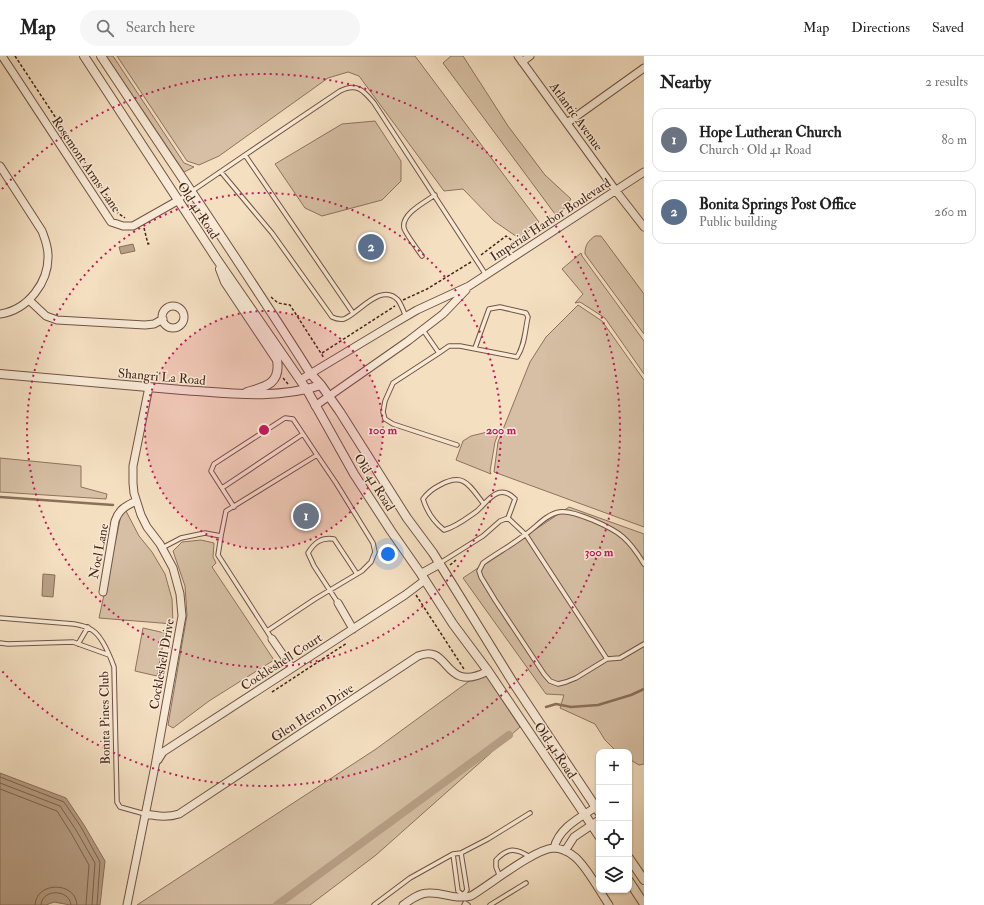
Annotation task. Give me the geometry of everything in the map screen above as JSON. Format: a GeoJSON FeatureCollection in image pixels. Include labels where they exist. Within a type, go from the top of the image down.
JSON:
{"type":"FeatureCollection","features":[{"type":"Feature","properties":{"kind":"street","name":"Rosemont Arms Lane"},"geometry":{"type":"LineString","coordinates":[[2,56],[111,222],[117,225],[133,226],[179,200]]}},
{"type":"Feature","properties":{"kind":"street","name":"Old 41 Road"},"geometry":{"type":"LineString","coordinates":[[84,56],[216,258],[307,390],[354,474],[453,624],[488,671],[596,831]]}},
{"type":"Feature","properties":{"kind":"street","name":"Old 41 Road"},"geometry":{"type":"LineString","coordinates":[[101,56],[257,289],[310,373],[329,397],[407,518],[433,553],[514,684],[596,809]]}},
{"type":"Feature","properties":{"kind":"street"},"geometry":{"type":"LineString","coordinates":[[520,59],[530,56]]}},
{"type":"Feature","properties":{"kind":"street","name":"Atlantic Avenue"},"geometry":{"type":"LineString","coordinates":[[520,59],[644,227]]}},
{"type":"Feature","properties":{"kind":"street"},"geometry":{"type":"LineString","coordinates":[[567,123],[644,68]]}},
{"type":"Feature","properties":{"kind":"street"},"geometry":{"type":"LineString","coordinates":[[0,166],[42,231],[46,242],[48,255],[47,266],[40,286],[29,300],[12,311],[0,314]]}},
{"type":"Feature","properties":{"kind":"street","name":"Imperial Harbor Boulevard"},"geometry":{"type":"LineString","coordinates":[[300,380],[406,317],[486,276],[644,172]]}},
{"type":"Feature","properties":{"kind":"street"},"geometry":{"type":"LineString","coordinates":[[216,258],[225,282],[277,360],[277,374],[269,385],[238,394]]}},
{"type":"Feature","properties":{"kind":"street","name":"Imperial Harbor Boulevard"},"geometry":{"type":"LineString","coordinates":[[315,406],[423,330],[443,314],[469,286]]}},
{"type":"Feature","properties":{"kind":"street"},"geometry":{"type":"LineString","coordinates":[[29,300],[46,316],[57,320],[145,325],[154,324],[163,319]]}},
{"type":"Feature","properties":{"kind":"street","name":"Shangri La Road"},"geometry":{"type":"LineString","coordinates":[[0,374],[259,395],[282,394],[321,386]]}},
{"type":"Feature","properties":{"kind":"street","name":"Cockleshell Drive"},"geometry":{"type":"LineString","coordinates":[[127,905],[155,766],[182,616],[178,582],[173,568],[162,548],[147,527],[134,493],[132,475],[148,387]]}},
{"type":"Feature","properties":{"kind":"street","name":"Noel Lane"},"geometry":{"type":"LineString","coordinates":[[103,592],[118,514],[123,508],[136,501]]}},
{"type":"Feature","properties":{"kind":"street"},"geometry":{"type":"LineString","coordinates":[[423,577],[439,564]]}},
{"type":"Feature","properties":{"kind":"street","name":"Cockleshell Court"},"geometry":{"type":"LineString","coordinates":[[155,766],[163,752],[405,595],[423,577]]}},
{"type":"Feature","properties":{"kind":"street"},"geometry":{"type":"LineString","coordinates":[[338,603],[353,629]]}},
{"type":"Feature","properties":{"kind":"street"},"geometry":{"type":"LineString","coordinates":[[272,639],[292,668]]}},
{"type":"Feature","properties":{"kind":"street","name":"Glen Heron Drive"},"geometry":{"type":"LineString","coordinates":[[145,814],[171,816],[179,814],[418,656],[432,654],[441,658],[454,674],[461,678],[470,677]]}},
{"type":"Feature","properties":{"kind":"street"},"geometry":{"type":"LineString","coordinates":[[470,677],[481,675],[488,671]]}},
{"type":"Feature","properties":{"kind":"street"},"geometry":{"type":"LineString","coordinates":[[554,848],[556,840],[563,831],[585,814],[596,810]]}},
{"type":"Feature","properties":{"kind":"street"},"geometry":{"type":"LineString","coordinates":[[565,851],[574,837],[598,821]]}},
{"type":"Feature","properties":{"kind":"street"},"geometry":{"type":"LineString","coordinates":[[403,905],[419,895],[427,893],[465,901],[538,852],[554,848],[565,851],[576,858],[609,905]]}},
{"type":"Feature","properties":{"kind":"street"},"geometry":{"type":"LineString","coordinates":[[632,862],[644,880]]}},
{"type":"Feature","properties":{"kind":"street"},"geometry":{"type":"LineString","coordinates":[[632,886],[644,904]]}},
{"type":"Feature","properties":{"kind":"lane"},"geometry":{"type":"LineString","coordinates":[[179,200],[340,91],[346,88],[356,87],[364,90],[374,103],[486,276]]}},
{"type":"Feature","properties":{"kind":"lane"},"geometry":{"type":"LineString","coordinates":[[245,155],[353,313]]}},
{"type":"Feature","properties":{"kind":"lane"},"geometry":{"type":"LineString","coordinates":[[221,172],[272,233],[332,317],[338,320],[345,318],[382,294],[398,300],[406,317]]}},
{"type":"Feature","properties":{"kind":"lane"},"geometry":{"type":"LineString","coordinates":[[422,256],[404,228],[404,221],[407,216],[434,196]]}},
{"type":"Feature","properties":{"kind":"lane"},"geometry":{"type":"LineString","coordinates":[[457,445],[393,424],[385,419],[383,412],[385,401],[393,383],[449,346],[475,348],[517,357],[521,352],[528,316],[526,313],[500,307],[489,309],[475,348]]}},
{"type":"Feature","properties":{"kind":"lane"},"geometry":{"type":"LineString","coordinates":[[423,330],[439,353]]}},
{"type":"Feature","properties":{"kind":"lane"},"geometry":{"type":"LineString","coordinates":[[234,507],[212,471],[214,464],[285,418],[294,419],[373,543],[374,552],[371,562],[357,574],[267,631]]}},
{"type":"Feature","properties":{"kind":"lane"},"geometry":{"type":"LineString","coordinates":[[222,488],[303,434]]}},
{"type":"Feature","properties":{"kind":"lane"},"geometry":{"type":"LineString","coordinates":[[272,639],[218,555],[226,511],[317,455]]}},
{"type":"Feature","properties":{"kind":"lane"},"geometry":{"type":"LineString","coordinates":[[439,564],[483,536],[500,521],[508,518],[515,499],[510,494],[501,492],[492,496],[477,510],[452,528],[444,530],[436,524],[425,507],[423,499],[428,492],[448,481],[456,479],[467,483],[483,503]]}},
{"type":"Feature","properties":{"kind":"lane"},"geometry":{"type":"LineString","coordinates":[[644,564],[632,546],[616,532],[599,523],[568,512],[560,511],[552,514],[526,535],[483,563],[479,571],[480,577],[550,681],[558,684],[576,678],[607,659],[620,658],[644,644]]}},
{"type":"Feature","properties":{"kind":"lane"},"geometry":{"type":"LineString","coordinates":[[508,518],[526,535],[607,659]]}},
{"type":"Feature","properties":{"kind":"lane"},"geometry":{"type":"LineString","coordinates":[[162,548],[181,538],[206,533],[221,536]]}},
{"type":"Feature","properties":{"kind":"lane"},"geometry":{"type":"LineString","coordinates":[[338,603],[314,566],[308,553],[314,544],[326,538],[334,539],[357,574]]}},
{"type":"Feature","properties":{"kind":"lane"},"geometry":{"type":"LineString","coordinates":[[0,618],[74,624],[88,627],[78,644]]}},
{"type":"Feature","properties":{"kind":"lane","name":"Bonita Pines Club"},"geometry":{"type":"LineString","coordinates":[[88,627],[93,630],[100,639],[114,667],[117,802],[120,807],[145,814]]}},
{"type":"Feature","properties":{"kind":"lane"},"geometry":{"type":"LineString","coordinates":[[0,643],[64,642],[78,644],[109,655]]}},
{"type":"Feature","properties":{"kind":"lane"},"geometry":{"type":"LineString","coordinates":[[374,905],[410,878],[453,854],[461,853],[488,839],[530,813]]}},
{"type":"Feature","properties":{"kind":"lane"},"geometry":{"type":"LineString","coordinates":[[500,877],[496,867],[496,860],[502,854],[511,850],[521,851],[530,857]]}},
{"type":"Feature","properties":{"kind":"lane"},"geometry":{"type":"LineString","coordinates":[[461,853],[467,890],[465,901]]}},
{"type":"Feature","properties":{"kind":"lane"},"geometry":{"type":"LineString","coordinates":[[453,854],[458,891],[465,901]]}},
{"type":"Feature","properties":{"kind":"lane"},"geometry":{"type":"LineString","coordinates":[[456,876],[465,874]]}},
{"type":"Feature","properties":{"kind":"lane"},"geometry":{"type":"LineString","coordinates":[[490,905],[526,883]]}},
{"type":"Feature","properties":{"kind":"path"},"geometry":{"type":"LineString","coordinates":[[15,56],[118,213],[128,219]]}},
{"type":"Feature","properties":{"kind":"path"},"geometry":{"type":"LineString","coordinates":[[144,226],[148,244],[151,243]]}},
{"type":"Feature","properties":{"kind":"path"},"geometry":{"type":"LineString","coordinates":[[481,255],[506,236],[519,246]]}},
{"type":"Feature","properties":{"kind":"path"},"geometry":{"type":"LineString","coordinates":[[403,300],[427,289],[471,262]]}},
{"type":"Feature","properties":{"kind":"path"},"geometry":{"type":"LineString","coordinates":[[270,296],[278,302],[290,305],[326,361]]}},
{"type":"Feature","properties":{"kind":"path"},"geometry":{"type":"LineString","coordinates":[[322,353],[397,305]]}},
{"type":"Feature","properties":{"kind":"path"},"geometry":{"type":"LineString","coordinates":[[283,378],[288,384]]}},
{"type":"Feature","properties":{"kind":"path"},"geometry":{"type":"LineString","coordinates":[[416,595],[470,677]]}},
{"type":"Feature","properties":{"kind":"shaded area"},"geometry":{"type":"Polygon","coordinates":[[[106,56],[113,56],[184,163],[194,167],[184,172],[106,56]]]}},
{"type":"Feature","properties":{"kind":"shaded area"},"geometry":{"type":"Polygon","coordinates":[[[117,56],[415,56],[539,222],[520,239],[494,221],[463,189],[444,191],[359,76],[348,72],[328,78],[219,156],[199,165],[187,161],[117,56]]]}},
{"type":"Feature","properties":{"kind":"shaded area"},"geometry":{"type":"Polygon","coordinates":[[[451,56],[463,56],[508,126],[545,175],[571,199],[564,209],[555,214],[443,63],[451,56]]]}},
{"type":"Feature","properties":{"kind":"shaded area"},"geometry":{"type":"Polygon","coordinates":[[[375,121],[401,161],[401,181],[382,200],[322,216],[305,208],[275,164],[342,124],[375,121]]]}},
{"type":"Feature","properties":{"kind":"shaded area"},"geometry":{"type":"Polygon","coordinates":[[[595,236],[601,236],[644,294],[644,334],[585,254],[587,244],[595,236]]]}},
{"type":"Feature","properties":{"kind":"shaded area"},"geometry":{"type":"Polygon","coordinates":[[[581,253],[644,341],[644,374],[605,318],[580,302],[575,303],[583,294],[562,269],[581,253]]]}},
{"type":"Feature","properties":{"kind":"shaded area"},"geometry":{"type":"Polygon","coordinates":[[[578,305],[602,321],[644,380],[644,527],[494,472],[498,442],[530,362],[546,337],[578,305]]]}},
{"type":"Feature","properties":{"kind":"shaded area"},"geometry":{"type":"Polygon","coordinates":[[[500,429],[495,442],[490,471],[491,474],[456,460],[463,441],[471,436],[500,429]]]}},
{"type":"Feature","properties":{"kind":"shaded area"},"geometry":{"type":"Polygon","coordinates":[[[0,458],[81,466],[81,487],[107,494],[106,499],[0,492],[0,458]]]}},
{"type":"Feature","properties":{"kind":"shaded area"},"geometry":{"type":"Polygon","coordinates":[[[569,507],[644,534],[644,764],[639,765],[632,761],[632,749],[614,749],[605,740],[595,724],[560,708],[564,695],[546,694],[463,578],[569,507]]]}},
{"type":"Feature","properties":{"kind":"shaded area"},"geometry":{"type":"Polygon","coordinates":[[[126,511],[139,536],[152,552],[165,574],[172,599],[173,624],[99,618],[121,515],[126,511]]]}},
{"type":"Feature","properties":{"kind":"shaded area"},"geometry":{"type":"Polygon","coordinates":[[[201,540],[214,543],[213,557],[216,563],[212,567],[274,660],[209,701],[173,728],[168,725],[187,615],[185,586],[173,551],[182,542],[201,540]]]}},
{"type":"Feature","properties":{"kind":"shaded area"},"geometry":{"type":"Polygon","coordinates":[[[143,628],[165,633],[157,676],[135,671],[143,628]]]}},
{"type":"Feature","properties":{"kind":"shaded area"},"geometry":{"type":"Polygon","coordinates":[[[483,671],[520,727],[376,855],[310,905],[137,905],[376,749],[483,671]]]}},
{"type":"Feature","properties":{"kind":"water"},"geometry":{"type":"Polygon","coordinates":[[[133,244],[135,251],[121,254],[119,247],[133,244]]]}},
{"type":"Feature","properties":{"kind":"water"},"geometry":{"type":"Polygon","coordinates":[[[43,574],[55,575],[53,597],[42,596],[43,574]]]}},
{"type":"Feature","properties":{"kind":"water"},"geometry":{"type":"Polygon","coordinates":[[[0,773],[66,798],[105,861],[100,905],[70,905],[54,902],[46,905],[0,905],[0,773]]]}},
{"type":"Feature","properties":{"kind":"waterway"},"geometry":{"type":"LineString","coordinates":[[0,497],[113,505]]}},
{"type":"Feature","properties":{"kind":"waterway"},"geometry":{"type":"LineString","coordinates":[[546,707],[556,704],[571,707],[598,705],[631,695],[644,689]]}},
{"type":"Feature","properties":{"kind":"waterway"},"geometry":{"type":"LineString","coordinates":[[277,905],[509,735]]}},
{"type":"Feature","properties":{"kind":"place","name":"Bonita Springs Post Office"},"geometry":{"type":"Point","coordinates":[371,247]}},
{"type":"Feature","properties":{"kind":"place","name":"Hope Lutheran Church"},"geometry":{"type":"Point","coordinates":[306,516]}}]}
